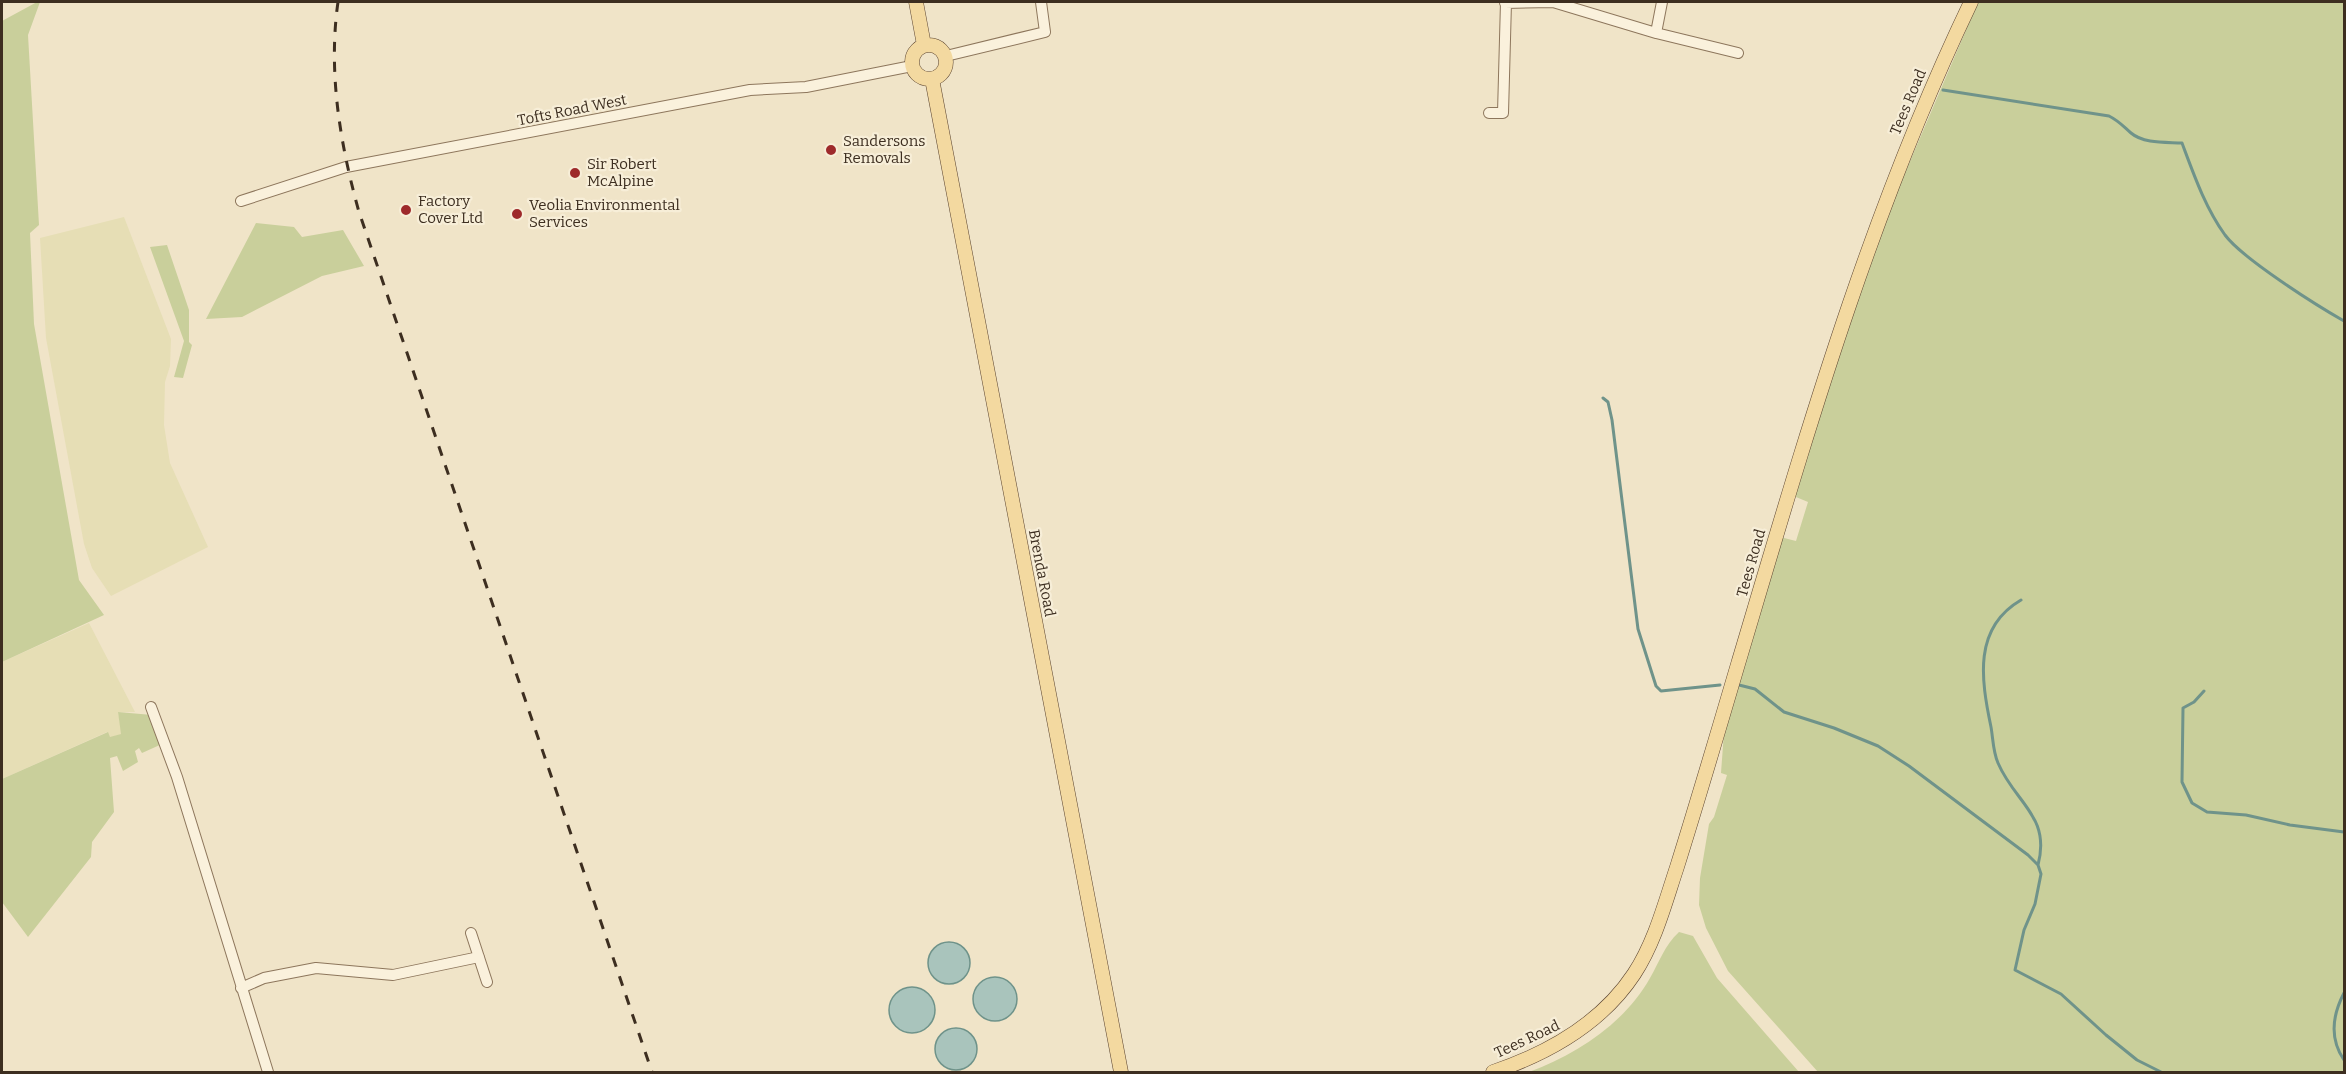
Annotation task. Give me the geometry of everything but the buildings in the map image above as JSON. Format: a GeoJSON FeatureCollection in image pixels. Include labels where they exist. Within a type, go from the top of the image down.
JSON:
{"type":"FeatureCollection","features":[{"type":"Feature","properties":{"kind":"main road"},"geometry":{"type":"LineString","coordinates":[[916,2],[924,45]]}},
{"type":"Feature","properties":{"kind":"main road","name":"Tees Road"},"geometry":{"type":"LineString","coordinates":[[1493,1072],[1539,1054],[1580,1030],[1625,987],[1643,958],[1663,909],[1690,824],[1820,389],[1856,280],[1913,131],[1971,2]]}},
{"type":"Feature","properties":{"kind":"main road"},"geometry":{"type":"LineString","coordinates":[[924,45],[933,45],[942,49],[946,56],[945,70],[932,79],[916,73],[912,66],[916,50],[924,45]]}},
{"type":"Feature","properties":{"kind":"main road","name":"Brenda Road"},"geometry":{"type":"LineString","coordinates":[[932,79],[1121,1072]]}},
{"type":"Feature","properties":{"kind":"street"},"geometry":{"type":"LineString","coordinates":[[946,56],[1045,32],[1041,2]]}},
{"type":"Feature","properties":{"kind":"street"},"geometry":{"type":"LineString","coordinates":[[1489,113],[1503,113],[1506,2],[1553,2],[1656,33],[1738,53]]}},
{"type":"Feature","properties":{"kind":"street"},"geometry":{"type":"LineString","coordinates":[[1656,33],[1662,2]]}},
{"type":"Feature","properties":{"kind":"street","name":"Tofts Road West"},"geometry":{"type":"LineString","coordinates":[[241,201],[346,167],[744,91],[806,87],[912,66]]}},
{"type":"Feature","properties":{"kind":"street"},"geometry":{"type":"LineString","coordinates":[[151,707],[177,777],[268,1072]]}},
{"type":"Feature","properties":{"kind":"street"},"geometry":{"type":"LineString","coordinates":[[471,933],[487,982]]}},
{"type":"Feature","properties":{"kind":"street"},"geometry":{"type":"LineString","coordinates":[[242,988],[264,978],[316,968],[393,975],[479,957]]}},
{"type":"Feature","properties":{"kind":"shaded area"},"geometry":{"type":"Polygon","coordinates":[[[124,217],[171,339],[170,366],[165,382],[164,425],[170,463],[208,547],[111,596],[92,568],[84,544],[46,338],[40,238],[124,217]]]}},
{"type":"Feature","properties":{"kind":"shaded area"},"geometry":{"type":"Polygon","coordinates":[[[89,623],[135,712],[118,712],[122,734],[110,738],[107,732],[2,779],[2,662],[89,623]]]}},
{"type":"Feature","properties":{"kind":"green space"},"geometry":{"type":"Polygon","coordinates":[[[40,2],[28,35],[39,225],[30,233],[34,324],[79,580],[104,615],[2,662],[2,21],[40,2]]]}},
{"type":"Feature","properties":{"kind":"green space"},"geometry":{"type":"Polygon","coordinates":[[[1978,2],[2344,2],[2344,1072],[1818,1072],[1728,971],[1706,928],[1699,905],[1700,878],[1709,824],[1714,817],[1727,775],[1721,773],[1724,732],[1780,537],[1796,541],[1808,502],[1796,497],[1795,490],[1873,248],[1978,2]]]}},
{"type":"Feature","properties":{"kind":"green space"},"geometry":{"type":"Polygon","coordinates":[[[256,223],[294,227],[302,237],[343,230],[364,266],[322,276],[242,317],[206,319],[256,223]]]}},
{"type":"Feature","properties":{"kind":"green space"},"geometry":{"type":"Polygon","coordinates":[[[167,245],[189,310],[189,342],[192,345],[183,378],[174,377],[184,341],[150,247],[167,245]]]}},
{"type":"Feature","properties":{"kind":"green space"},"geometry":{"type":"Polygon","coordinates":[[[118,712],[152,715],[162,744],[142,753],[139,748],[135,751],[138,762],[123,771],[117,756],[110,758],[114,812],[92,842],[91,857],[28,937],[2,902],[2,779],[108,732],[110,737],[121,734],[118,712]]]}},
{"type":"Feature","properties":{"kind":"green space"},"geometry":{"type":"Polygon","coordinates":[[[1679,932],[1693,936],[1717,978],[1799,1072],[1529,1072],[1581,1047],[1613,1023],[1640,994],[1666,948],[1679,932]]]}},
{"type":"Feature","properties":{"kind":"water"},"geometry":{"type":"Polygon","coordinates":[[[949,942],[957,943],[964,948],[969,955],[969,971],[964,978],[957,983],[949,984],[941,983],[934,978],[929,971],[928,963],[929,955],[934,948],[941,943],[949,942]]]}},
{"type":"Feature","properties":{"kind":"water"},"geometry":{"type":"Polygon","coordinates":[[[995,977],[1010,984],[1017,999],[1010,1014],[995,1021],[980,1014],[973,999],[980,984],[995,977]]]}},
{"type":"Feature","properties":{"kind":"water"},"geometry":{"type":"Polygon","coordinates":[[[912,987],[928,994],[935,1010],[928,1026],[912,1033],[896,1026],[889,1010],[896,994],[912,987]]]}},
{"type":"Feature","properties":{"kind":"water"},"geometry":{"type":"Polygon","coordinates":[[[956,1028],[971,1034],[977,1049],[971,1064],[956,1070],[941,1064],[935,1049],[941,1034],[956,1028]]]}},
{"type":"Feature","properties":{"kind":"waterway"},"geometry":{"type":"LineString","coordinates":[[1943,90],[2109,116],[2136,137],[2155,142],[2182,143],[2206,202],[2225,235],[2234,245],[2263,269],[2344,321]]}},
{"type":"Feature","properties":{"kind":"waterway"},"geometry":{"type":"LineString","coordinates":[[1603,398],[1608,402],[1612,420],[1638,629],[1656,686],[1661,691],[1720,685]]}},
{"type":"Feature","properties":{"kind":"waterway"},"geometry":{"type":"LineString","coordinates":[[2021,600],[1995,625],[1988,640],[1983,673],[1996,759],[2005,777],[2036,822],[2041,848],[2038,865]]}},
{"type":"Feature","properties":{"kind":"waterway"},"geometry":{"type":"LineString","coordinates":[[1739,685],[1755,689],[1784,712],[1834,728],[1878,746],[1909,766],[2028,855],[2038,865],[2041,874],[2035,904],[2024,930],[2015,970],[2061,994],[2137,1060],[2161,1072]]}},
{"type":"Feature","properties":{"kind":"waterway"},"geometry":{"type":"LineString","coordinates":[[2204,691],[2194,702],[2183,708],[2182,782],[2192,803],[2207,812],[2246,815],[2290,825],[2344,832]]}},
{"type":"Feature","properties":{"kind":"waterway"},"geometry":{"type":"LineString","coordinates":[[2344,993],[2337,1009],[2334,1026],[2336,1043],[2344,1060]]}},
{"type":"Feature","properties":{"kind":"railway"},"geometry":{"type":"LineString","coordinates":[[338,2],[335,28],[335,81],[341,134],[359,212],[652,1072]]}},
{"type":"Feature","properties":{"kind":"place","name":"Sandersons Removals"},"geometry":{"type":"Point","coordinates":[831,150]}},
{"type":"Feature","properties":{"kind":"place","name":"Sir Robert McAlpine"},"geometry":{"type":"Point","coordinates":[575,173]}},
{"type":"Feature","properties":{"kind":"place","name":"Factory Cover Ltd"},"geometry":{"type":"Point","coordinates":[406,210]}},
{"type":"Feature","properties":{"kind":"place","name":"Veolia Environmental Services"},"geometry":{"type":"Point","coordinates":[517,214]}}]}
